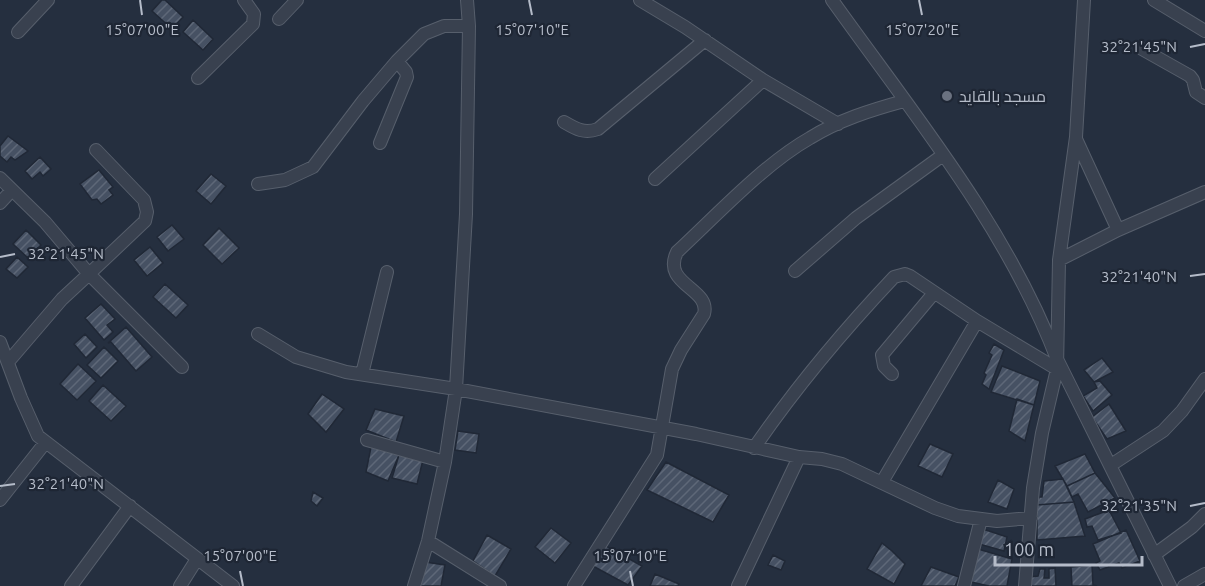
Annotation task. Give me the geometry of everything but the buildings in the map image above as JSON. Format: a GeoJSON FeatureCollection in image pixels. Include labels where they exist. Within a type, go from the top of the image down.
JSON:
{"type":"FeatureCollection","features":[{"type":"Feature","properties":{"kind":"street"},"geometry":{"type":"LineString","coordinates":[[18,32],[48,0]]}},
{"type":"Feature","properties":{"kind":"street"},"geometry":{"type":"LineString","coordinates":[[198,78],[253,24],[254,14],[244,0]]}},
{"type":"Feature","properties":{"kind":"street"},"geometry":{"type":"LineString","coordinates":[[279,20],[297,0]]}},
{"type":"Feature","properties":{"kind":"street"},"geometry":{"type":"LineString","coordinates":[[414,586],[428,541],[445,462],[456,388],[466,214],[469,26],[467,0]]}},
{"type":"Feature","properties":{"kind":"street"},"geometry":{"type":"LineString","coordinates":[[640,0],[705,40],[763,80],[838,124]]}},
{"type":"Feature","properties":{"kind":"street"},"geometry":{"type":"LineString","coordinates":[[831,0],[944,155],[998,236],[1043,322],[1057,364],[1111,465],[1170,586]]}},
{"type":"Feature","properties":{"kind":"street"},"geometry":{"type":"LineString","coordinates":[[1025,586],[1033,488],[1057,364],[1059,260],[1076,137],[1084,0]]}},
{"type":"Feature","properties":{"kind":"street"},"geometry":{"type":"LineString","coordinates":[[1154,0],[1205,31]]}},
{"type":"Feature","properties":{"kind":"street"},"geometry":{"type":"LineString","coordinates":[[258,184],[285,180],[313,167],[363,101],[424,34],[444,26],[469,26]]}},
{"type":"Feature","properties":{"kind":"street"},"geometry":{"type":"LineString","coordinates":[[564,122],[579,131],[589,132],[598,129],[705,40]]}},
{"type":"Feature","properties":{"kind":"street"},"geometry":{"type":"LineString","coordinates":[[1142,49],[1190,76],[1196,92],[1205,98]]}},
{"type":"Feature","properties":{"kind":"street"},"geometry":{"type":"LineString","coordinates":[[380,143],[407,77],[406,72],[397,61]]}},
{"type":"Feature","properties":{"kind":"street"},"geometry":{"type":"LineString","coordinates":[[655,179],[763,80]]}},
{"type":"Feature","properties":{"kind":"street"},"geometry":{"type":"LineString","coordinates":[[574,586],[657,455],[672,369],[705,310],[702,299],[677,275],[674,259],[677,252],[791,150],[809,138],[867,112],[904,101]]}},
{"type":"Feature","properties":{"kind":"street"},"geometry":{"type":"LineString","coordinates":[[1076,137],[1118,230]]}},
{"type":"Feature","properties":{"kind":"street"},"geometry":{"type":"LineString","coordinates":[[8,362],[62,299],[145,220],[147,212],[144,200],[96,150]]}},
{"type":"Feature","properties":{"kind":"street"},"geometry":{"type":"LineString","coordinates":[[795,271],[856,218],[944,155]]}},
{"type":"Feature","properties":{"kind":"street"},"geometry":{"type":"LineString","coordinates":[[0,178],[182,367]]}},
{"type":"Feature","properties":{"kind":"street"},"geometry":{"type":"LineString","coordinates":[[0,203],[12,190]]}},
{"type":"Feature","properties":{"kind":"street"},"geometry":{"type":"LineString","coordinates":[[1059,260],[1118,230],[1205,192]]}},
{"type":"Feature","properties":{"kind":"street"},"geometry":{"type":"LineString","coordinates":[[362,374],[387,272]]}},
{"type":"Feature","properties":{"kind":"street"},"geometry":{"type":"LineString","coordinates":[[754,448],[788,399],[894,277],[904,274],[977,321],[1057,364]]}},
{"type":"Feature","properties":{"kind":"street"},"geometry":{"type":"LineString","coordinates":[[892,374],[884,366],[882,355],[934,293]]}},
{"type":"Feature","properties":{"kind":"street"},"geometry":{"type":"LineString","coordinates":[[882,482],[977,321]]}},
{"type":"Feature","properties":{"kind":"street"},"geometry":{"type":"LineString","coordinates":[[258,334],[296,357],[346,372],[456,388],[799,457],[822,459],[842,464],[935,508],[958,516],[997,521],[1031,518]]}},
{"type":"Feature","properties":{"kind":"street"},"geometry":{"type":"LineString","coordinates":[[0,342],[38,436],[232,586]]}},
{"type":"Feature","properties":{"kind":"street"},"geometry":{"type":"LineString","coordinates":[[1111,465],[1163,431],[1182,411],[1205,379]]}},
{"type":"Feature","properties":{"kind":"street"},"geometry":{"type":"LineString","coordinates":[[367,440],[445,462]]}},
{"type":"Feature","properties":{"kind":"street"},"geometry":{"type":"LineString","coordinates":[[0,500],[45,443]]}},
{"type":"Feature","properties":{"kind":"street"},"geometry":{"type":"LineString","coordinates":[[738,586],[799,457]]}},
{"type":"Feature","properties":{"kind":"street"},"geometry":{"type":"LineString","coordinates":[[71,586],[130,506]]}},
{"type":"Feature","properties":{"kind":"street"},"geometry":{"type":"LineString","coordinates":[[1154,555],[1192,527],[1205,514]]}},
{"type":"Feature","properties":{"kind":"street"},"geometry":{"type":"LineString","coordinates":[[964,586],[981,519]]}},
{"type":"Feature","properties":{"kind":"street"},"geometry":{"type":"LineString","coordinates":[[428,541],[500,586]]}},
{"type":"Feature","properties":{"kind":"street"},"geometry":{"type":"LineString","coordinates":[[180,586],[197,559]]}},
{"type":"Feature","properties":{"kind":"street"},"geometry":{"type":"LineString","coordinates":[[1184,586],[1205,574]]}},
{"type":"Feature","properties":{"kind":"place","name":"مسجد بالقايد"},"geometry":{"type":"Point","coordinates":[947,96]}}]}
